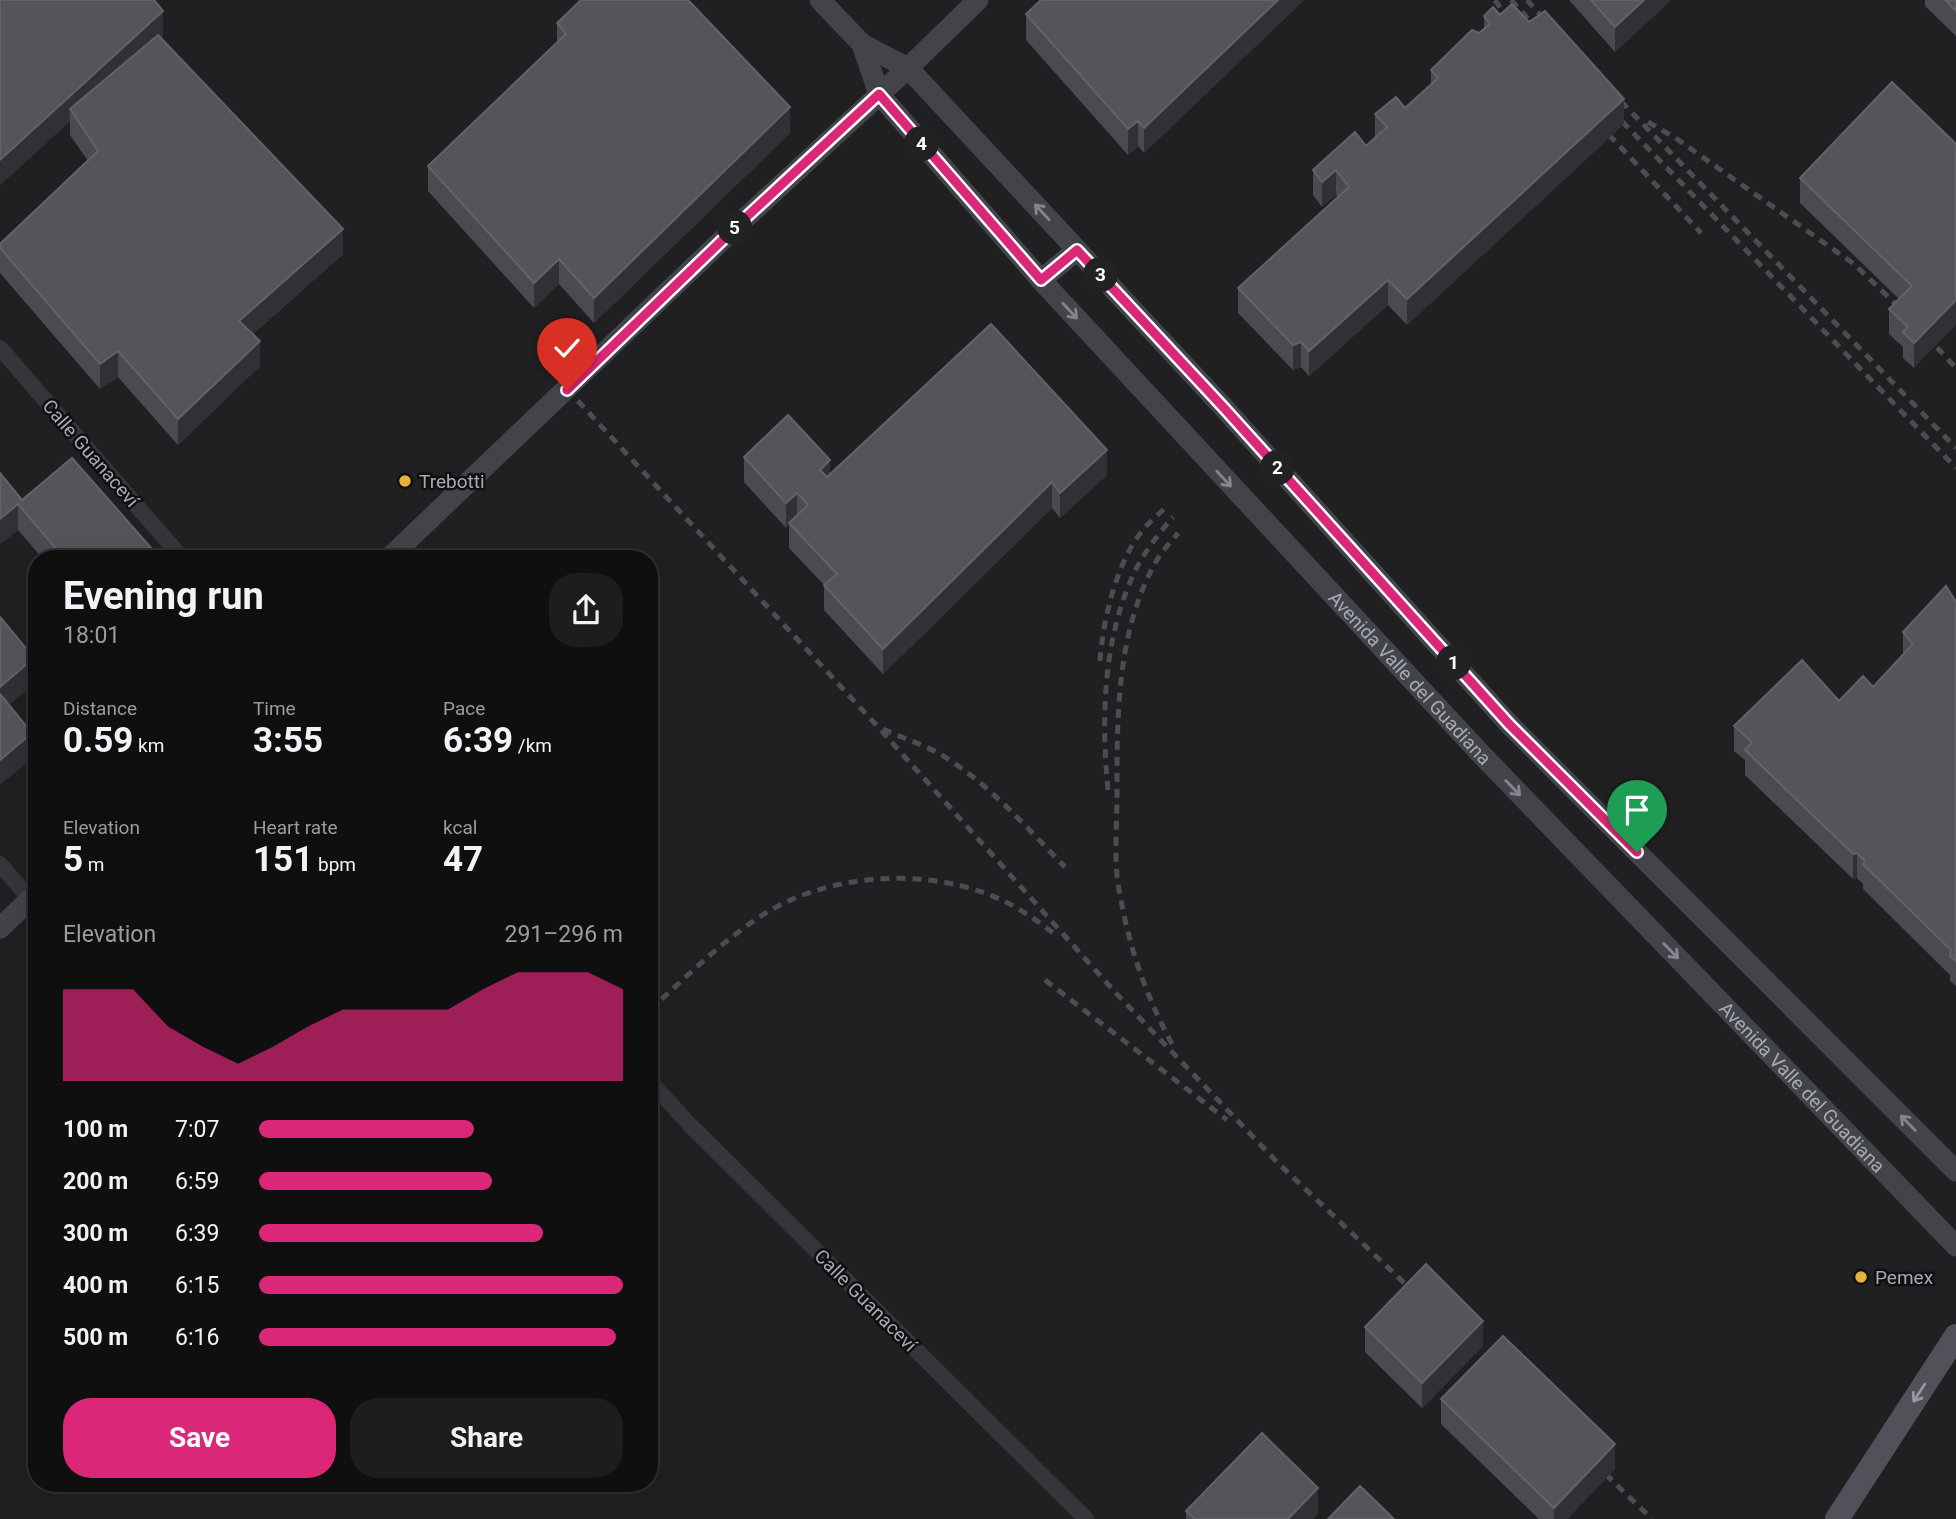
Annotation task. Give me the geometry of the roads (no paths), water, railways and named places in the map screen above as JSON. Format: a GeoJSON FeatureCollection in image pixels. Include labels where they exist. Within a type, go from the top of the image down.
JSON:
{"type":"FeatureCollection","features":[{"type":"Feature","properties":{"kind":"main road"},"geometry":{"type":"LineString","coordinates":[[820,0],[862,44],[879,94]]}},
{"type":"Feature","properties":{"kind":"main road"},"geometry":{"type":"LineString","coordinates":[[397,550],[978,0]]}},
{"type":"Feature","properties":{"kind":"main road","name":"Avenida Valle del Guadiana"},"geometry":{"type":"LineString","coordinates":[[862,44],[908,68],[1233,418],[1509,724],[1956,1171]]}},
{"type":"Feature","properties":{"kind":"main road","name":"Avenida Valle del Guadiana"},"geometry":{"type":"LineString","coordinates":[[879,94],[1041,280],[1480,753],[1956,1246]]}},
{"type":"Feature","properties":{"kind":"main road"},"geometry":{"type":"LineString","coordinates":[[1041,280],[1077,250]]}},
{"type":"Feature","properties":{"kind":"main road"},"geometry":{"type":"LineString","coordinates":[[0,928],[28,902]]}},
{"type":"Feature","properties":{"kind":"main road"},"geometry":{"type":"LineString","coordinates":[[1837,1519],[1956,1336]]}},
{"type":"Feature","properties":{"kind":"street","name":"Calle Guanaceví"},"geometry":{"type":"LineString","coordinates":[[0,348],[175,550]]}},
{"type":"Feature","properties":{"kind":"street"},"geometry":{"type":"LineString","coordinates":[[0,864],[28,890]]}},
{"type":"Feature","properties":{"kind":"street","name":"Calle Guanaceví"},"geometry":{"type":"LineString","coordinates":[[658,1090],[688,1123],[1086,1519]]}},
{"type":"Feature","properties":{"kind":"railway"},"geometry":{"type":"LineString","coordinates":[[1495,0],[1515,29]]}},
{"type":"Feature","properties":{"kind":"railway"},"geometry":{"type":"LineString","coordinates":[[1511,0],[1543,35]]}},
{"type":"Feature","properties":{"kind":"railway"},"geometry":{"type":"LineString","coordinates":[[1527,0],[1553,29]]}},
{"type":"Feature","properties":{"kind":"railway"},"geometry":{"type":"LineString","coordinates":[[1610,90],[1956,448]]}},
{"type":"Feature","properties":{"kind":"railway"},"geometry":{"type":"LineString","coordinates":[[1611,110],[1956,468]]}},
{"type":"Feature","properties":{"kind":"railway"},"geometry":{"type":"LineString","coordinates":[[1648,122],[1677,139],[1854,264],[1956,368]]}},
{"type":"Feature","properties":{"kind":"railway"},"geometry":{"type":"LineString","coordinates":[[1598,123],[1701,233]]}},
{"type":"Feature","properties":{"kind":"railway"},"geometry":{"type":"LineString","coordinates":[[567,389],[879,728],[1114,991],[1278,1163],[1419,1297]]}},
{"type":"Feature","properties":{"kind":"railway"},"geometry":{"type":"LineString","coordinates":[[1100,661],[1112,593],[1125,559],[1142,531],[1165,508]]}},
{"type":"Feature","properties":{"kind":"railway"},"geometry":{"type":"LineString","coordinates":[[1108,790],[1105,706],[1107,677],[1117,622],[1136,569],[1173,517]]}},
{"type":"Feature","properties":{"kind":"railway"},"geometry":{"type":"LineString","coordinates":[[1172,1044],[1145,986],[1126,925],[1118,883],[1116,840],[1119,705],[1127,644],[1144,586],[1158,558],[1178,533]]}},
{"type":"Feature","properties":{"kind":"railway"},"geometry":{"type":"LineString","coordinates":[[883,729],[933,750],[964,770],[1010,810],[1065,867]]}},
{"type":"Feature","properties":{"kind":"railway"},"geometry":{"type":"LineString","coordinates":[[658,1003],[719,948],[764,914],[815,891],[843,884],[901,878],[958,885],[1003,901],[1053,933]]}},
{"type":"Feature","properties":{"kind":"railway"},"geometry":{"type":"LineString","coordinates":[[1045,980],[1227,1120]]}},
{"type":"Feature","properties":{"kind":"railway"},"geometry":{"type":"LineString","coordinates":[[1594,1463],[1652,1519]]}},
{"type":"Feature","properties":{"kind":"place","name":"Trebotti"},"geometry":{"type":"Point","coordinates":[405,481]}},
{"type":"Feature","properties":{"kind":"place","name":"Pemex"},"geometry":{"type":"Point","coordinates":[1861,1277]}}]}
